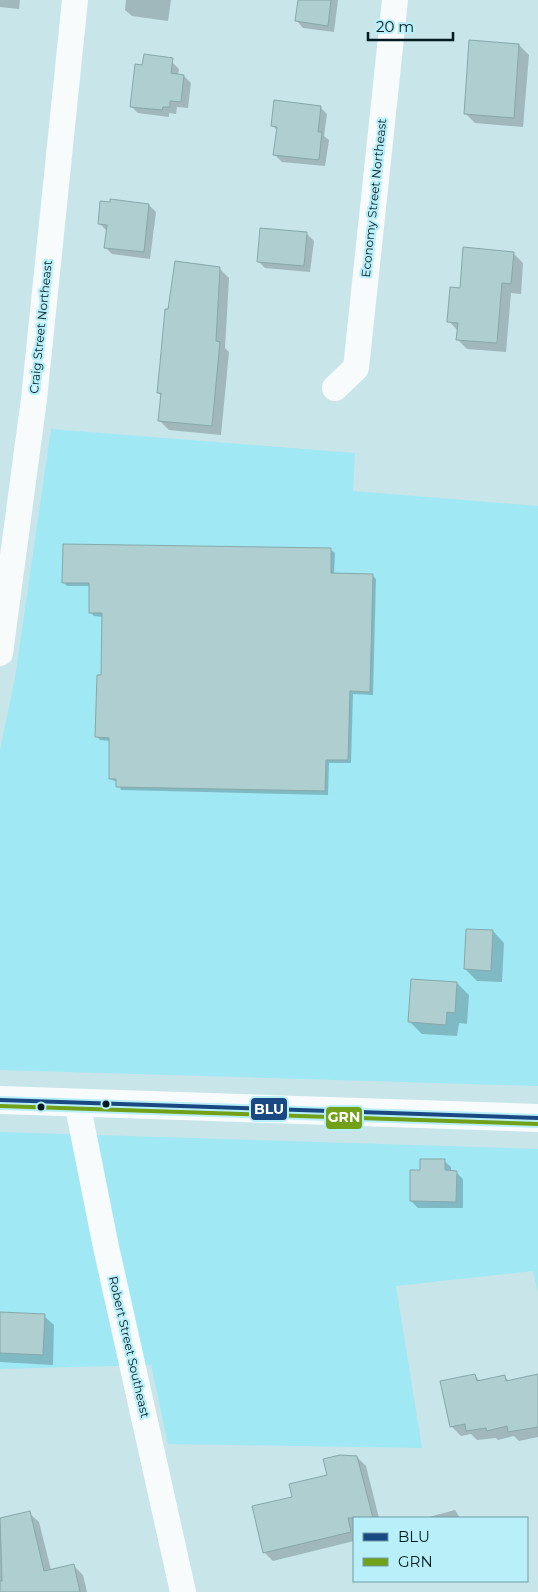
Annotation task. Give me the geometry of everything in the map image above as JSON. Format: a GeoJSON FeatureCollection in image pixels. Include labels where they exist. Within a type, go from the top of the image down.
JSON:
{"type":"FeatureCollection","features":[{"type":"Feature","properties":{"kind":"main road"},"geometry":{"type":"LineString","coordinates":[[0,1100],[538,1118]]}},
{"type":"Feature","properties":{"kind":"street","name":"Craig Street Northeast"},"geometry":{"type":"LineString","coordinates":[[0,653],[34,399],[76,0]]}},
{"type":"Feature","properties":{"kind":"street","name":"Economy Street Northeast"},"geometry":{"type":"LineString","coordinates":[[335,388],[356,368],[395,0]]}},
{"type":"Feature","properties":{"kind":"street","name":"Robert Street Southeast"},"geometry":{"type":"LineString","coordinates":[[77,1102],[106,1247],[183,1592]]}},
{"type":"Feature","properties":{"kind":"shaded area"},"geometry":{"type":"Polygon","coordinates":[[[51,429],[355,453],[353,491],[538,506],[538,1086],[0,1070],[0,750],[15,678],[51,429]]]}},
{"type":"Feature","properties":{"kind":"shaded area"},"geometry":{"type":"Polygon","coordinates":[[[0,1132],[538,1149],[538,1293],[533,1271],[396,1286],[422,1448],[168,1444],[151,1365],[0,1369],[0,1132]]]}},
{"type":"Feature","properties":{"kind":"building"},"geometry":{"type":"Polygon","coordinates":[[[298,0],[331,0],[328,26],[295,21],[298,0]]]}},
{"type":"Feature","properties":{"kind":"building"},"geometry":{"type":"Polygon","coordinates":[[[469,40],[519,44],[514,118],[464,114],[469,40]]]}},
{"type":"Feature","properties":{"kind":"building"},"geometry":{"type":"Polygon","coordinates":[[[144,54],[173,58],[171,73],[184,75],[181,102],[170,101],[170,107],[163,107],[162,110],[130,107],[135,64],[142,65],[144,54]]]}},
{"type":"Feature","properties":{"kind":"building"},"geometry":{"type":"Polygon","coordinates":[[[274,100],[321,106],[318,132],[322,132],[319,160],[273,155],[277,127],[271,126],[274,100]]]}},
{"type":"Feature","properties":{"kind":"building"},"geometry":{"type":"Polygon","coordinates":[[[110,199],[149,204],[144,252],[104,248],[107,225],[98,224],[100,201],[110,202],[110,199]]]}},
{"type":"Feature","properties":{"kind":"building"},"geometry":{"type":"Polygon","coordinates":[[[260,228],[307,232],[304,266],[257,262],[260,228]]]}},
{"type":"Feature","properties":{"kind":"building"},"geometry":{"type":"Polygon","coordinates":[[[463,247],[514,252],[511,284],[502,283],[497,343],[456,340],[458,323],[447,322],[450,287],[460,288],[463,247]]]}},
{"type":"Feature","properties":{"kind":"building"},"geometry":{"type":"Polygon","coordinates":[[[175,261],[220,267],[216,341],[220,342],[212,426],[158,421],[161,393],[157,393],[165,309],[168,309],[175,261]]]}},
{"type":"Feature","properties":{"kind":"building"},"geometry":{"type":"Polygon","coordinates":[[[63,544],[331,548],[331,573],[373,574],[370,692],[350,691],[348,760],[326,760],[325,791],[116,787],[116,779],[109,779],[109,738],[95,737],[97,675],[101,675],[102,613],[89,613],[89,583],[62,583],[63,544]]]}},
{"type":"Feature","properties":{"kind":"building"},"geometry":{"type":"Polygon","coordinates":[[[466,929],[493,930],[491,971],[464,969],[466,929]]]}},
{"type":"Feature","properties":{"kind":"building"},"geometry":{"type":"Polygon","coordinates":[[[411,979],[457,982],[455,1013],[447,1012],[446,1025],[408,1022],[411,979]]]}},
{"type":"Feature","properties":{"kind":"building"},"geometry":{"type":"Polygon","coordinates":[[[420,1159],[445,1159],[445,1170],[457,1171],[456,1202],[410,1201],[410,1170],[420,1170],[420,1159]]]}},
{"type":"Feature","properties":{"kind":"building"},"geometry":{"type":"Polygon","coordinates":[[[0,1312],[45,1314],[43,1355],[0,1353],[0,1312]]]}},
{"type":"Feature","properties":{"kind":"building"},"geometry":{"type":"Polygon","coordinates":[[[475,1374],[477,1381],[505,1375],[506,1381],[538,1374],[538,1427],[508,1432],[507,1426],[487,1431],[486,1428],[466,1431],[465,1424],[450,1427],[440,1381],[475,1374]]]}},
{"type":"Feature","properties":{"kind":"building"},"geometry":{"type":"Polygon","coordinates":[[[340,1455],[357,1456],[373,1517],[348,1518],[351,1532],[263,1553],[252,1506],[292,1497],[289,1484],[327,1475],[323,1459],[340,1455]]]}},
{"type":"Feature","properties":{"kind":"building"},"geometry":{"type":"Polygon","coordinates":[[[30,1511],[44,1571],[74,1564],[80,1592],[0,1592],[0,1581],[2,1581],[0,1518],[30,1511]]]}},
{"type":"Feature","properties":{"kind":"transit line","name":"BLU"},"geometry":{"type":"LineString","coordinates":[[0,1100],[538,1118]]}},
{"type":"Feature","properties":{"kind":"transit line","name":"GRN"},"geometry":{"type":"LineString","coordinates":[[0,1106],[538,1124]]}}]}
